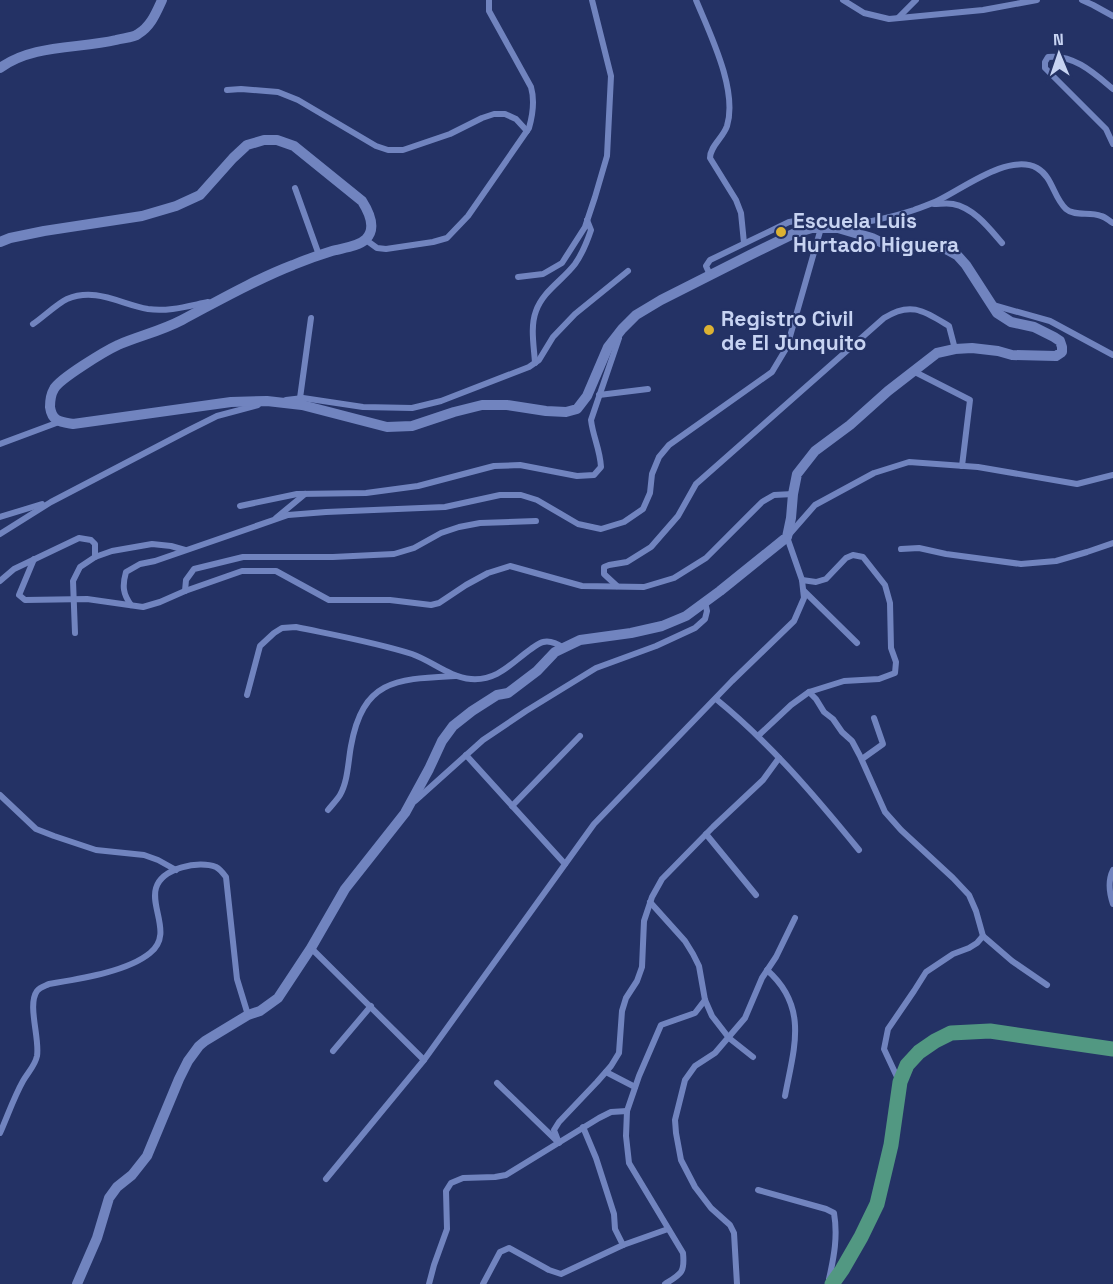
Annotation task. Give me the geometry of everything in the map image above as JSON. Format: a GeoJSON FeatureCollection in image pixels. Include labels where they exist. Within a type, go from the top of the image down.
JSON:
{"type":"FeatureCollection","features":[{"type":"Feature","properties":{"kind":"main road"},"geometry":{"type":"LineString","coordinates":[[830,1284],[842,1270],[877,1204],[891,1145],[900,1082],[907,1065],[918,1052],[951,1033],[990,1031],[1113,1049]]}},
{"type":"Feature","properties":{"kind":"street"},"geometry":{"type":"LineString","coordinates":[[0,68],[9,61],[29,53],[104,43],[138,35],[152,21],[162,0]]}},
{"type":"Feature","properties":{"kind":"street"},"geometry":{"type":"LineString","coordinates":[[366,240],[377,248],[386,249],[447,238],[468,216],[529,128],[533,112],[531,87],[489,11],[489,0]]}},
{"type":"Feature","properties":{"kind":"street"},"geometry":{"type":"LineString","coordinates":[[518,277],[543,274],[562,263],[585,227],[607,156],[611,76],[592,0]]}},
{"type":"Feature","properties":{"kind":"street"},"geometry":{"type":"LineString","coordinates":[[696,0],[726,77],[729,109],[727,126],[722,137],[710,152],[710,159],[736,200],[741,213],[744,243]]}},
{"type":"Feature","properties":{"kind":"street"},"geometry":{"type":"LineString","coordinates":[[843,0],[864,13],[889,19],[983,10],[1037,0]]}},
{"type":"Feature","properties":{"kind":"street"},"geometry":{"type":"LineString","coordinates":[[898,18],[916,0]]}},
{"type":"Feature","properties":{"kind":"street"},"geometry":{"type":"LineString","coordinates":[[1082,0],[1113,16]]}},
{"type":"Feature","properties":{"kind":"street"},"geometry":{"type":"LineString","coordinates":[[1113,89],[1093,72],[1076,62],[1056,56],[1048,57],[1045,62],[1045,68],[1106,129],[1113,144]]}},
{"type":"Feature","properties":{"kind":"street"},"geometry":{"type":"LineString","coordinates":[[227,90],[278,92],[298,99],[376,146],[388,150],[403,150],[450,134],[494,114],[505,114],[516,119],[527,131]]}},
{"type":"Feature","properties":{"kind":"street"},"geometry":{"type":"LineString","coordinates":[[0,242],[44,231],[142,216],[176,206],[200,195],[232,158],[247,145],[264,140],[277,140],[294,146],[362,201],[369,213],[371,224],[366,240],[292,265],[217,300],[180,321],[116,346],[67,377],[54,388],[50,403],[51,414],[59,422]]}},
{"type":"Feature","properties":{"kind":"street"},"geometry":{"type":"LineString","coordinates":[[0,534],[51,502],[218,416],[273,401],[302,405],[387,427],[412,426],[482,405],[507,405],[566,412],[577,409],[587,396],[608,347],[636,315],[661,300],[795,233],[813,228],[838,228],[893,216],[930,204],[998,169],[1027,164],[1037,168],[1047,176],[1067,210],[1103,216],[1113,223]]}},
{"type":"Feature","properties":{"kind":"street"},"geometry":{"type":"LineString","coordinates":[[295,188],[319,255]]}},
{"type":"Feature","properties":{"kind":"street"},"geometry":{"type":"LineString","coordinates":[[930,204],[952,204],[966,208],[982,221],[1002,243]]}},
{"type":"Feature","properties":{"kind":"street"},"geometry":{"type":"LineString","coordinates":[[535,363],[533,335],[536,311],[546,295],[575,265],[583,251],[591,230],[587,220]]}},
{"type":"Feature","properties":{"kind":"street"},"geometry":{"type":"LineString","coordinates":[[131,605],[124,595],[123,582],[126,572],[140,564],[288,515],[445,507],[500,495],[521,495],[537,500],[578,525],[601,529],[624,522],[643,509],[650,493],[652,474],[659,457],[669,445],[772,372],[787,347],[821,228],[818,221],[789,222],[710,260],[706,266],[710,275]]}},
{"type":"Feature","properties":{"kind":"street"},"geometry":{"type":"LineString","coordinates":[[326,1179],[424,1060],[594,824],[732,681],[795,621],[804,598],[802,580],[787,537],[792,494],[797,474],[815,451],[937,353],[972,348],[1012,354],[1049,356],[1056,356],[1062,352],[1060,341],[1034,327],[1011,322],[997,313],[957,255],[944,248],[917,246],[895,249],[872,238],[838,228]]}},
{"type":"Feature","properties":{"kind":"street"},"geometry":{"type":"LineString","coordinates":[[0,444],[59,422],[73,424],[231,402],[300,398],[363,407],[412,408],[441,401],[535,363],[575,314],[627,272]]}},
{"type":"Feature","properties":{"kind":"street"},"geometry":{"type":"LineString","coordinates":[[33,324],[66,299],[85,295],[100,295],[150,309],[175,309],[217,300]]}},
{"type":"Feature","properties":{"kind":"street"},"geometry":{"type":"LineString","coordinates":[[992,304],[1050,321],[1113,355]]}},
{"type":"Feature","properties":{"kind":"street"},"geometry":{"type":"LineString","coordinates":[[617,586],[604,574],[604,567],[627,562],[651,547],[678,516],[696,484],[884,318],[895,311],[909,308],[924,310],[949,326],[955,349]]}},
{"type":"Feature","properties":{"kind":"street"},"geometry":{"type":"LineString","coordinates":[[300,398],[311,318]]}},
{"type":"Feature","properties":{"kind":"street"},"geometry":{"type":"LineString","coordinates":[[240,506],[297,494],[366,492],[418,486],[494,466],[520,465],[577,476],[594,475],[601,467],[600,453],[592,431],[591,420],[622,329]]}},
{"type":"Feature","properties":{"kind":"street"},"geometry":{"type":"LineString","coordinates":[[914,371],[970,400],[962,466]]}},
{"type":"Feature","properties":{"kind":"street"},"geometry":{"type":"LineString","coordinates":[[599,395],[648,389]]}},
{"type":"Feature","properties":{"kind":"street"},"geometry":{"type":"LineString","coordinates":[[76,1284],[97,1238],[109,1198],[147,1156],[188,1061],[205,1041],[248,1015],[260,1011],[278,998],[311,948],[345,889],[405,813],[442,741],[453,726],[472,711],[497,695],[508,693],[537,671],[555,652],[580,640],[662,626],[686,616],[787,537],[815,505],[874,473],[909,462],[978,467],[1077,484],[1113,476]]}},
{"type":"Feature","properties":{"kind":"street"},"geometry":{"type":"LineString","coordinates":[[274,520],[305,494]]}},
{"type":"Feature","properties":{"kind":"street"},"geometry":{"type":"LineString","coordinates":[[34,559],[19,595],[25,600],[87,599],[142,607],[242,571],[276,571],[329,600],[390,600],[431,605],[440,603],[488,573],[510,566],[582,586],[644,587],[674,578],[706,558],[762,502],[774,495],[792,494]]}},
{"type":"Feature","properties":{"kind":"street"},"geometry":{"type":"LineString","coordinates":[[0,517],[51,502]]}},
{"type":"Feature","properties":{"kind":"street"},"geometry":{"type":"LineString","coordinates":[[186,591],[186,580],[194,568],[243,557],[394,554],[414,548],[441,533],[459,527],[480,523],[536,521]]}},
{"type":"Feature","properties":{"kind":"street"},"geometry":{"type":"LineString","coordinates":[[0,581],[14,569],[78,538],[91,540],[95,544],[95,557]]}},
{"type":"Feature","properties":{"kind":"street"},"geometry":{"type":"LineString","coordinates":[[901,549],[920,548],[946,555],[1021,564],[1056,561],[1113,543]]}},
{"type":"Feature","properties":{"kind":"street"},"geometry":{"type":"LineString","coordinates":[[75,633],[73,581],[80,567],[95,557],[112,551],[152,544],[186,550]]}},
{"type":"Feature","properties":{"kind":"street"},"geometry":{"type":"LineString","coordinates":[[758,736],[791,705],[809,692],[844,681],[879,679],[895,673],[896,662],[891,648],[890,603],[885,585],[863,557],[853,555],[846,558],[826,579],[816,582],[802,580]]}},
{"type":"Feature","properties":{"kind":"street"},"geometry":{"type":"LineString","coordinates":[[803,591],[857,643]]}},
{"type":"Feature","properties":{"kind":"street"},"geometry":{"type":"LineString","coordinates":[[410,805],[483,740],[517,717],[596,668],[656,646],[695,628],[705,619],[707,611],[705,602]]}},
{"type":"Feature","properties":{"kind":"street"},"geometry":{"type":"LineString","coordinates":[[247,695],[260,646],[282,628],[296,627],[386,647],[414,655],[456,676]]}},
{"type":"Feature","properties":{"kind":"street"},"geometry":{"type":"LineString","coordinates":[[328,810],[340,794],[346,778],[351,743],[361,712],[371,696],[387,686],[414,678],[456,676],[472,679],[487,678],[503,671],[542,642],[557,643],[564,648]]}},
{"type":"Feature","properties":{"kind":"street"},"geometry":{"type":"LineString","coordinates":[[809,692],[824,712],[852,741],[885,812],[969,895],[984,936],[1012,961],[1047,985]]}},
{"type":"Feature","properties":{"kind":"street"},"geometry":{"type":"LineString","coordinates":[[716,699],[758,736],[817,798],[860,849]]}},
{"type":"Feature","properties":{"kind":"street"},"geometry":{"type":"LineString","coordinates":[[862,759],[883,744],[874,718]]}},
{"type":"Feature","properties":{"kind":"street"},"geometry":{"type":"LineString","coordinates":[[512,806],[579,736]]}},
{"type":"Feature","properties":{"kind":"street"},"geometry":{"type":"LineString","coordinates":[[466,755],[565,864]]}},
{"type":"Feature","properties":{"kind":"street"},"geometry":{"type":"LineString","coordinates":[[559,1143],[554,1130],[559,1122],[606,1072],[619,1053],[622,1011],[642,967],[644,921],[650,902],[662,879],[763,780],[779,758]]}},
{"type":"Feature","properties":{"kind":"street"},"geometry":{"type":"LineString","coordinates":[[0,795],[36,829],[54,837],[96,850],[144,855],[176,870]]}},
{"type":"Feature","properties":{"kind":"street"},"geometry":{"type":"LineString","coordinates":[[706,834],[756,895]]}},
{"type":"Feature","properties":{"kind":"street"},"geometry":{"type":"LineString","coordinates":[[0,1132],[24,1078],[37,1058],[37,1032],[33,1008],[37,992],[49,984],[120,969],[151,953],[155,948],[160,931],[159,913],[155,900],[156,888],[164,876],[176,870],[203,864],[218,868],[226,877],[237,978],[248,1015]]}},
{"type":"Feature","properties":{"kind":"street"},"geometry":{"type":"LineString","coordinates":[[1113,870],[1109,881],[1113,904]]}},
{"type":"Feature","properties":{"kind":"street"},"geometry":{"type":"LineString","coordinates":[[650,902],[685,940],[693,954],[699,966],[705,1000],[712,1016],[729,1038],[753,1056]]}},
{"type":"Feature","properties":{"kind":"street"},"geometry":{"type":"LineString","coordinates":[[737,1284],[734,1233],[730,1225],[711,1208],[695,1187],[681,1160],[675,1120],[684,1080],[695,1066],[716,1053],[745,1018],[762,978],[776,957],[795,918]]}},
{"type":"Feature","properties":{"kind":"street"},"geometry":{"type":"LineString","coordinates":[[900,1082],[884,1049],[888,1029],[926,972],[953,954],[969,948],[984,936]]}},
{"type":"Feature","properties":{"kind":"street"},"geometry":{"type":"LineString","coordinates":[[311,948],[424,1060]]}},
{"type":"Feature","properties":{"kind":"street"},"geometry":{"type":"LineString","coordinates":[[767,970],[779,981],[794,1009],[795,1042],[785,1096]]}},
{"type":"Feature","properties":{"kind":"street"},"geometry":{"type":"LineString","coordinates":[[665,1284],[680,1275],[683,1270],[683,1253],[629,1163],[626,1136],[627,1111],[661,1025],[695,1013],[705,1000]]}},
{"type":"Feature","properties":{"kind":"street"},"geometry":{"type":"LineString","coordinates":[[333,1051],[371,1006]]}},
{"type":"Feature","properties":{"kind":"street"},"geometry":{"type":"LineString","coordinates":[[606,1072],[635,1087]]}},
{"type":"Feature","properties":{"kind":"street"},"geometry":{"type":"LineString","coordinates":[[497,1083],[559,1143]]}},
{"type":"Feature","properties":{"kind":"street"},"geometry":{"type":"LineString","coordinates":[[429,1284],[447,1229],[446,1191],[451,1183],[463,1178],[506,1175],[611,1112],[627,1111]]}},
{"type":"Feature","properties":{"kind":"street"},"geometry":{"type":"LineString","coordinates":[[583,1127],[596,1158],[614,1214],[615,1229],[622,1245]]}},
{"type":"Feature","properties":{"kind":"street"},"geometry":{"type":"LineString","coordinates":[[758,1190],[834,1213],[837,1228],[830,1284]]}},
{"type":"Feature","properties":{"kind":"street"},"geometry":{"type":"LineString","coordinates":[[483,1284],[500,1252],[508,1248],[561,1274],[622,1245],[668,1229]]}},
{"type":"Feature","properties":{"kind":"place","name":"Escuela Luis Hurtado Higuera"},"geometry":{"type":"Point","coordinates":[781,232]}},
{"type":"Feature","properties":{"kind":"place","name":"Registro Civil de El Junquito"},"geometry":{"type":"Point","coordinates":[709,330]}}]}
